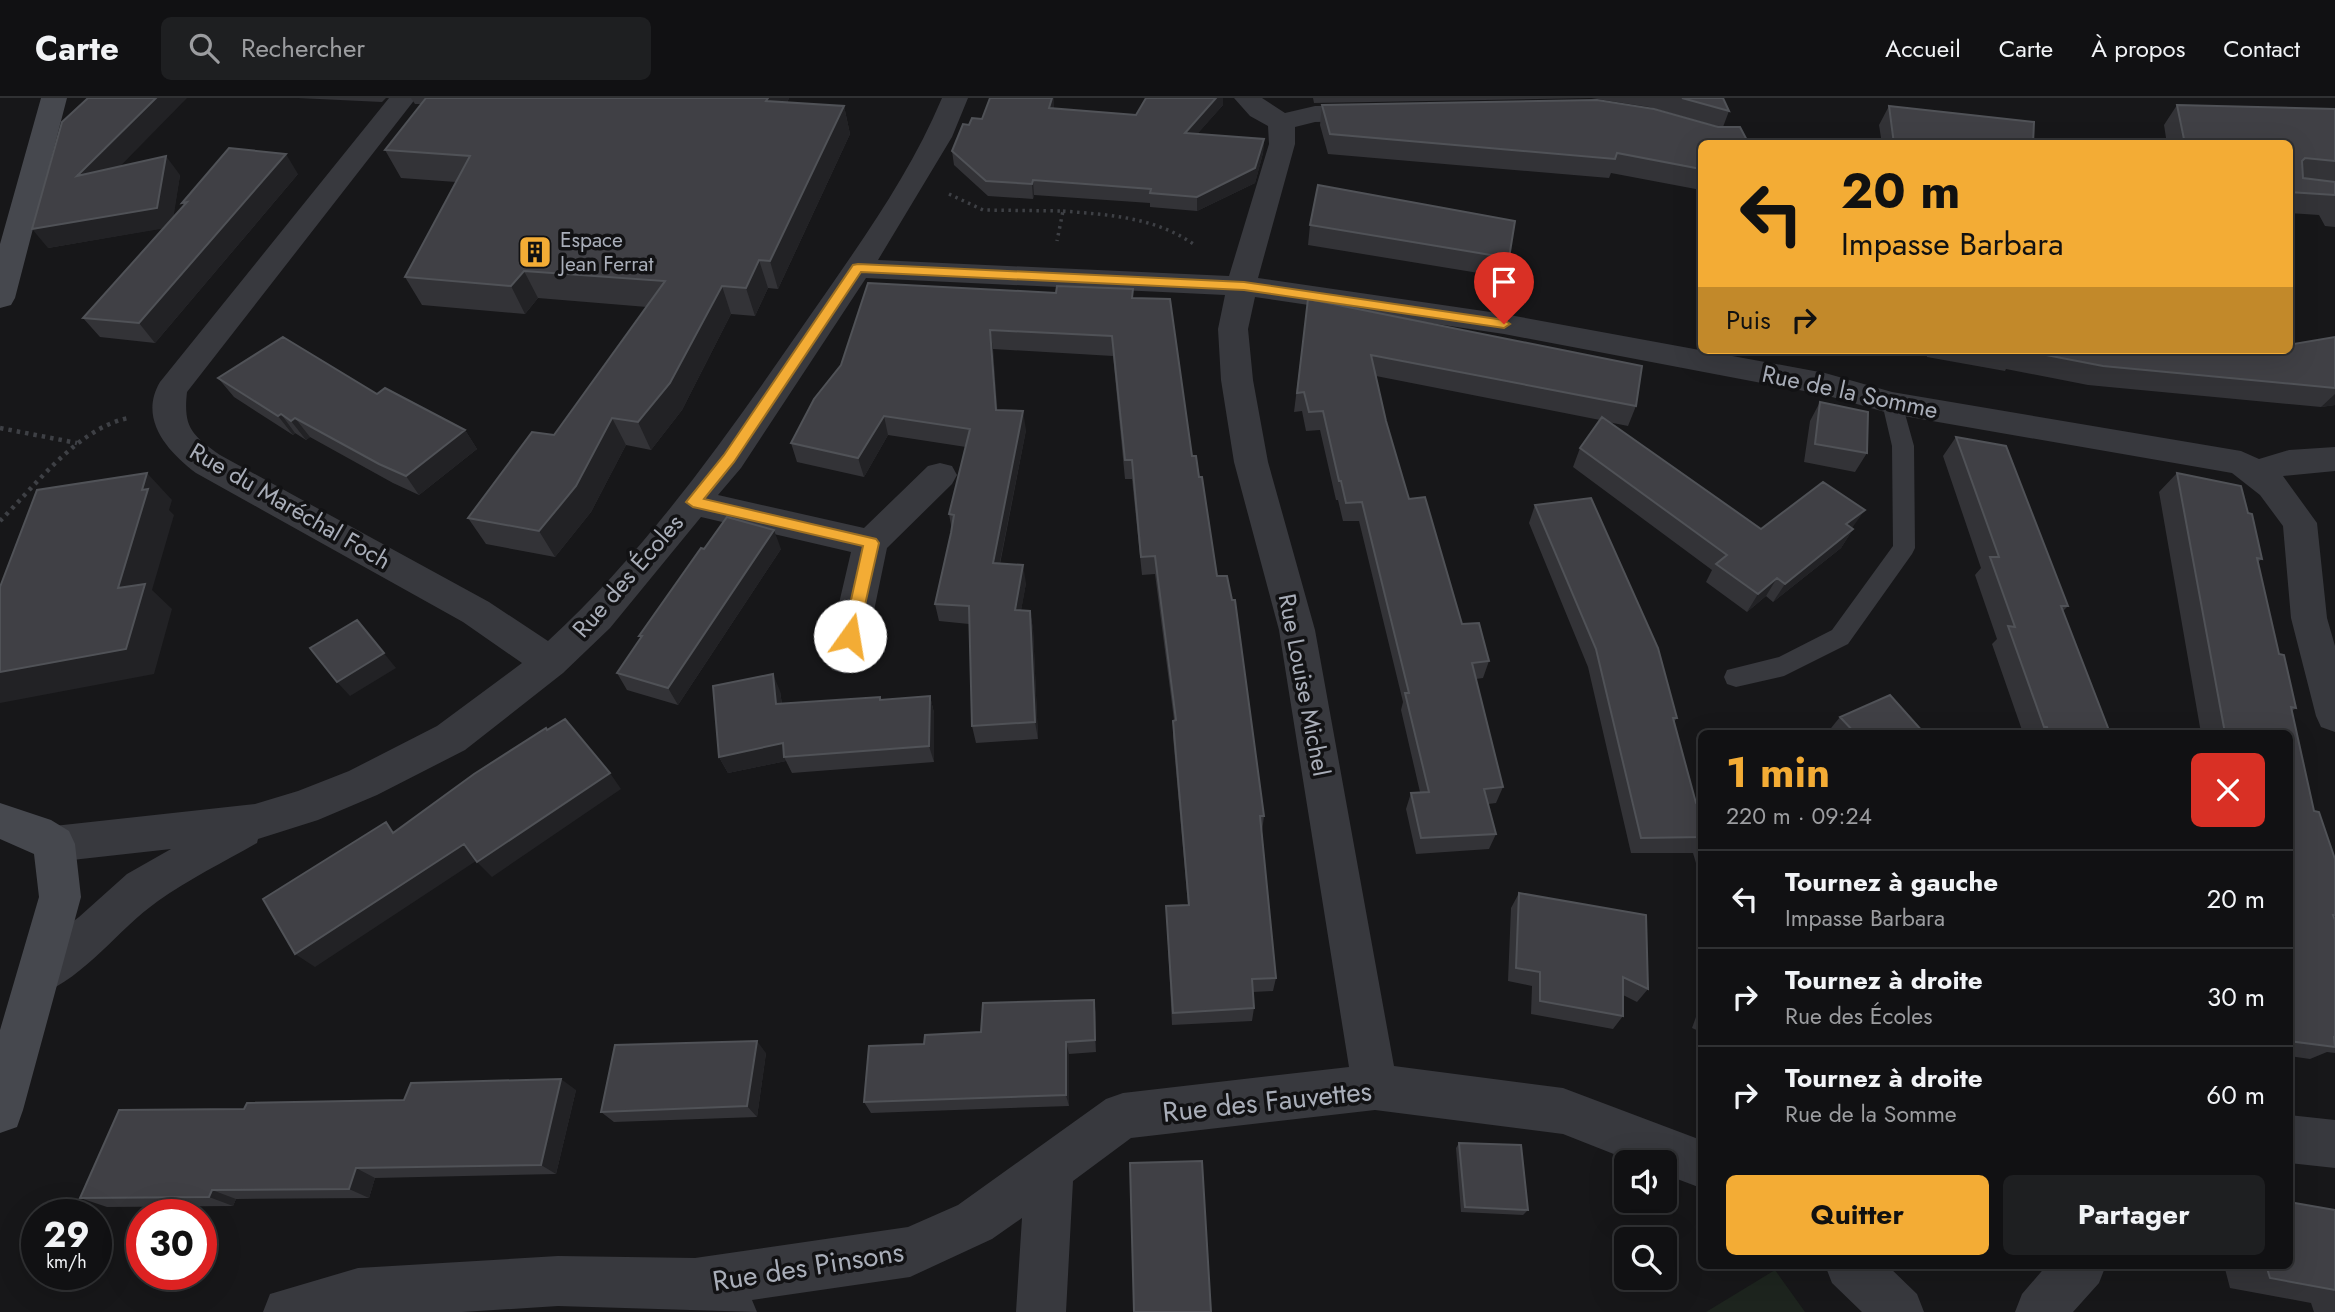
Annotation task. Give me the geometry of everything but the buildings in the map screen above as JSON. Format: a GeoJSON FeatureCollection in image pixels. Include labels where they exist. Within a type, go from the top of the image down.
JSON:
{"type":"FeatureCollection","features":[{"type":"Feature","properties":{"kind":"main road"},"geometry":{"type":"LineString","coordinates":[[0,298],[54,98]]}},
{"type":"Feature","properties":{"kind":"main road"},"geometry":{"type":"LineString","coordinates":[[0,821],[36,832],[54,844],[60,897],[0,1110]]}},
{"type":"Feature","properties":{"kind":"street"},"geometry":{"type":"LineString","coordinates":[[168,411],[171,390],[403,98]]}},
{"type":"Feature","properties":{"kind":"street","name":"Rue des Écoles"},"geometry":{"type":"LineString","coordinates":[[255,822],[304,807],[363,783],[451,738],[550,662],[597,618],[729,459],[858,268],[939,137],[954,98]]}},
{"type":"Feature","properties":{"kind":"street"},"geometry":{"type":"LineString","coordinates":[[1247,98],[1259,110],[1281,122],[1315,114],[1393,113]]}},
{"type":"Feature","properties":{"kind":"street","name":"Rue Louise Michel"},"geometry":{"type":"LineString","coordinates":[[1281,122],[1282,144],[1245,273],[1233,329],[1237,380],[1251,462],[1297,630],[1375,1087]]}},
{"type":"Feature","properties":{"kind":"street","name":"Rue de la Somme"},"geometry":{"type":"LineString","coordinates":[[858,268],[1049,277],[1245,273],[1825,384],[1892,403],[2241,463],[2256,472]]}},
{"type":"Feature","properties":{"kind":"street","name":"Rue du Maréchal Foch"},"geometry":{"type":"LineString","coordinates":[[168,411],[171,432],[184,447],[208,464],[476,612],[550,662]]}},
{"type":"Feature","properties":{"kind":"street"},"geometry":{"type":"LineString","coordinates":[[2256,472],[2290,462],[2335,459]]}},
{"type":"Feature","properties":{"kind":"street"},"geometry":{"type":"LineString","coordinates":[[2256,472],[2272,486],[2300,523],[2309,618],[2335,716]]}},
{"type":"Feature","properties":{"kind":"street"},"geometry":{"type":"LineString","coordinates":[[845,659],[871,543],[940,475]]}},
{"type":"Feature","properties":{"kind":"street"},"geometry":{"type":"LineString","coordinates":[[693,502],[871,543]]}},
{"type":"Feature","properties":{"kind":"street"},"geometry":{"type":"LineString","coordinates":[[54,844],[255,822]]}},
{"type":"Feature","properties":{"kind":"street"},"geometry":{"type":"LineString","coordinates":[[39,974],[94,931],[142,888],[255,822]]}},
{"type":"Feature","properties":{"kind":"street","name":"Rue des Fauvettes"},"geometry":{"type":"LineString","coordinates":[[1049,1169],[1123,1116],[1375,1087],[1563,1111],[1698,1163]]}},
{"type":"Feature","properties":{"kind":"street"},"geometry":{"type":"LineString","coordinates":[[2293,1139],[2335,1144]]}},
{"type":"Feature","properties":{"kind":"street"},"geometry":{"type":"LineString","coordinates":[[1041,1312],[1049,1169]]}},
{"type":"Feature","properties":{"kind":"street","name":"Rue des Pinsons"},"geometry":{"type":"LineString","coordinates":[[288,1312],[358,1293],[558,1281],[713,1297],[910,1252],[975,1222],[1049,1169]]}},
{"type":"Feature","properties":{"kind":"street"},"geometry":{"type":"LineString","coordinates":[[1854,1269],[1899,1312]]}},
{"type":"Feature","properties":{"kind":"street"},"geometry":{"type":"LineString","coordinates":[[2040,1312],[2078,1269]]}},
{"type":"Feature","properties":{"kind":"lane"},"geometry":{"type":"LineString","coordinates":[[1736,677],[1784,666],[1840,637],[1904,548],[1903,446],[1892,403]]}},
{"type":"Feature","properties":{"kind":"path"},"geometry":{"type":"LineString","coordinates":[[913,177],[984,210],[1063,211],[1148,219],[1181,233],[1209,257],[1245,273]]}},
{"type":"Feature","properties":{"kind":"path"},"geometry":{"type":"LineString","coordinates":[[1049,277],[1063,211]]}},
{"type":"Feature","properties":{"kind":"path"},"geometry":{"type":"LineString","coordinates":[[0,521],[84,437],[110,422],[168,411]]}},
{"type":"Feature","properties":{"kind":"path"},"geometry":{"type":"LineString","coordinates":[[0,428],[78,444]]}},
{"type":"Feature","properties":{"kind":"shaded area"},"geometry":{"type":"Polygon","coordinates":[[[1775,1270],[1805,1312],[1706,1312],[1775,1270]]]}},
{"type":"Feature","properties":{"kind":"place","name":"Espace Jean Ferrat"},"geometry":{"type":"Point","coordinates":[535,252]}},
{"type":"Feature","properties":{"kind":"route"},"geometry":{"type":"LineString","coordinates":[[850,636],[871,543],[718,510],[693,502],[729,459],[858,268],[1244,286],[1504,324]]}}]}
